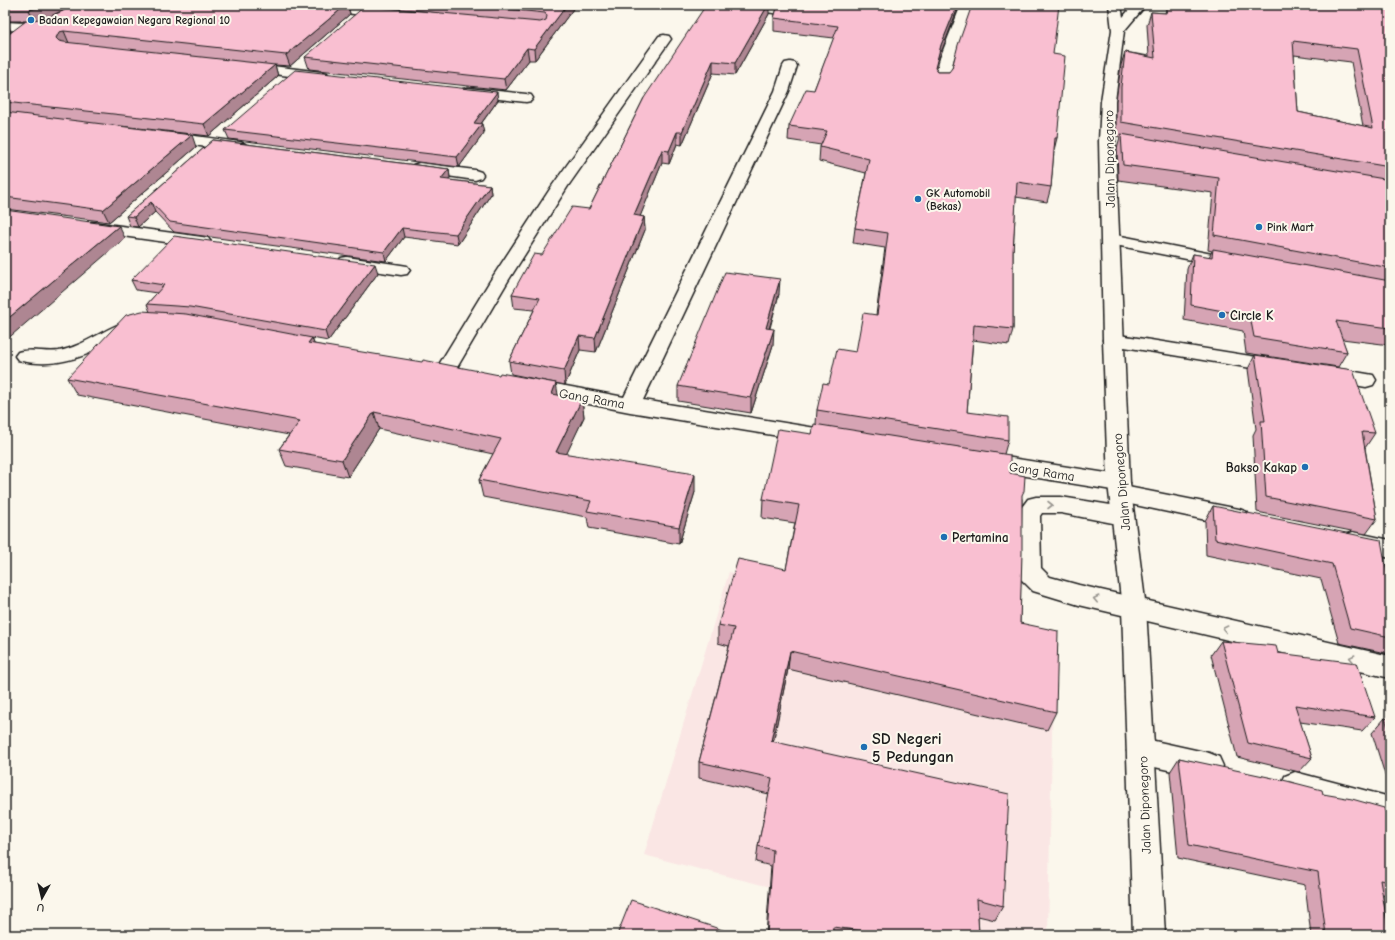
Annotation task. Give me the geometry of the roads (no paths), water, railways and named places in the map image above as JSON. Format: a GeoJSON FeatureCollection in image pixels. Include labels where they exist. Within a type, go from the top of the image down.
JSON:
{"type":"FeatureCollection","features":[{"type":"Feature","properties":{"kind":"street"},"geometry":{"type":"LineString","coordinates":[[5,26],[36,28],[50,25],[61,21],[84,5]]}},
{"type":"Feature","properties":{"kind":"street"},"geometry":{"type":"LineString","coordinates":[[309,5],[402,15]]}},
{"type":"Feature","properties":{"kind":"street"},"geometry":{"type":"LineString","coordinates":[[745,5],[795,12]]}},
{"type":"Feature","properties":{"kind":"street"},"geometry":{"type":"LineString","coordinates":[[941,81],[947,58],[967,5]]}},
{"type":"Feature","properties":{"kind":"street","name":"Jalan Diponegoro"},"geometry":{"type":"LineString","coordinates":[[1115,5],[1118,30],[1108,101],[1115,143],[1111,239],[1113,340],[1121,498],[1134,608],[1149,935]]}},
{"type":"Feature","properties":{"kind":"street"},"geometry":{"type":"LineString","coordinates":[[1118,30],[1140,5]]}},
{"type":"Feature","properties":{"kind":"street"},"geometry":{"type":"LineString","coordinates":[[352,21],[364,11]]}},
{"type":"Feature","properties":{"kind":"street"},"geometry":{"type":"LineString","coordinates":[[11,40],[28,27]]}},
{"type":"Feature","properties":{"kind":"street"},"geometry":{"type":"LineString","coordinates":[[445,371],[499,281],[560,186],[664,39]]}},
{"type":"Feature","properties":{"kind":"street"},"geometry":{"type":"LineString","coordinates":[[282,83],[305,62]]}},
{"type":"Feature","properties":{"kind":"street"},"geometry":{"type":"LineString","coordinates":[[232,66],[332,77]]}},
{"type":"Feature","properties":{"kind":"street"},"geometry":{"type":"LineString","coordinates":[[630,405],[782,91],[790,66]]}},
{"type":"Feature","properties":{"kind":"street"},"geometry":{"type":"LineString","coordinates":[[456,91],[526,98]]}},
{"type":"Feature","properties":{"kind":"street"},"geometry":{"type":"LineString","coordinates":[[201,153],[224,133]]}},
{"type":"Feature","properties":{"kind":"street"},"geometry":{"type":"LineString","coordinates":[[151,136],[251,148]]}},
{"type":"Feature","properties":{"kind":"street"},"geometry":{"type":"LineString","coordinates":[[406,167],[475,175]]}},
{"type":"Feature","properties":{"kind":"street"},"geometry":{"type":"LineString","coordinates":[[74,224],[119,225],[214,244]]}},
{"type":"Feature","properties":{"kind":"street"},"geometry":{"type":"LineString","coordinates":[[1111,239],[1240,264]]}},
{"type":"Feature","properties":{"kind":"street"},"geometry":{"type":"LineString","coordinates":[[331,260],[402,270]]}},
{"type":"Feature","properties":{"kind":"street"},"geometry":{"type":"LineString","coordinates":[[24,356],[60,358],[88,347],[128,326],[147,321]]}},
{"type":"Feature","properties":{"kind":"street"},"geometry":{"type":"LineString","coordinates":[[1113,340],[1366,380]]}},
{"type":"Feature","properties":{"kind":"street","name":"Gang Rama"},"geometry":{"type":"LineString","coordinates":[[507,382],[630,405],[843,439]]}},
{"type":"Feature","properties":{"kind":"street","name":"Gang Rama"},"geometry":{"type":"LineString","coordinates":[[962,458],[1121,498]]}},
{"type":"Feature","properties":{"kind":"street"},"geometry":{"type":"LineString","coordinates":[[1259,522],[1121,498],[1061,505],[1036,505],[1028,514],[1029,570],[1042,584],[1079,596],[1390,667]]}},
{"type":"Feature","properties":{"kind":"street"},"geometry":{"type":"LineString","coordinates":[[1336,538],[1390,549]]}},
{"type":"Feature","properties":{"kind":"street"},"geometry":{"type":"LineString","coordinates":[[1141,751],[1231,770]]}},
{"type":"Feature","properties":{"kind":"street"},"geometry":{"type":"LineString","coordinates":[[1269,778],[1390,811]]}},
{"type":"Feature","properties":{"kind":"place","name":"Badan Kepegawaian Negara Regional 10"},"geometry":{"type":"Point","coordinates":[31,20]}},
{"type":"Feature","properties":{"kind":"place","name":"GK Automobil (Bekas)"},"geometry":{"type":"Point","coordinates":[918,199]}},
{"type":"Feature","properties":{"kind":"place","name":"Pink Mart"},"geometry":{"type":"Point","coordinates":[1259,227]}},
{"type":"Feature","properties":{"kind":"place","name":"Circle K"},"geometry":{"type":"Point","coordinates":[1222,315]}},
{"type":"Feature","properties":{"kind":"place","name":"Bakso Kakap"},"geometry":{"type":"Point","coordinates":[1305,467]}},
{"type":"Feature","properties":{"kind":"place","name":"Pertamina"},"geometry":{"type":"Point","coordinates":[944,537]}},
{"type":"Feature","properties":{"kind":"place","name":"SD Negeri 5 Pedungan"},"geometry":{"type":"Point","coordinates":[864,747]}}]}
